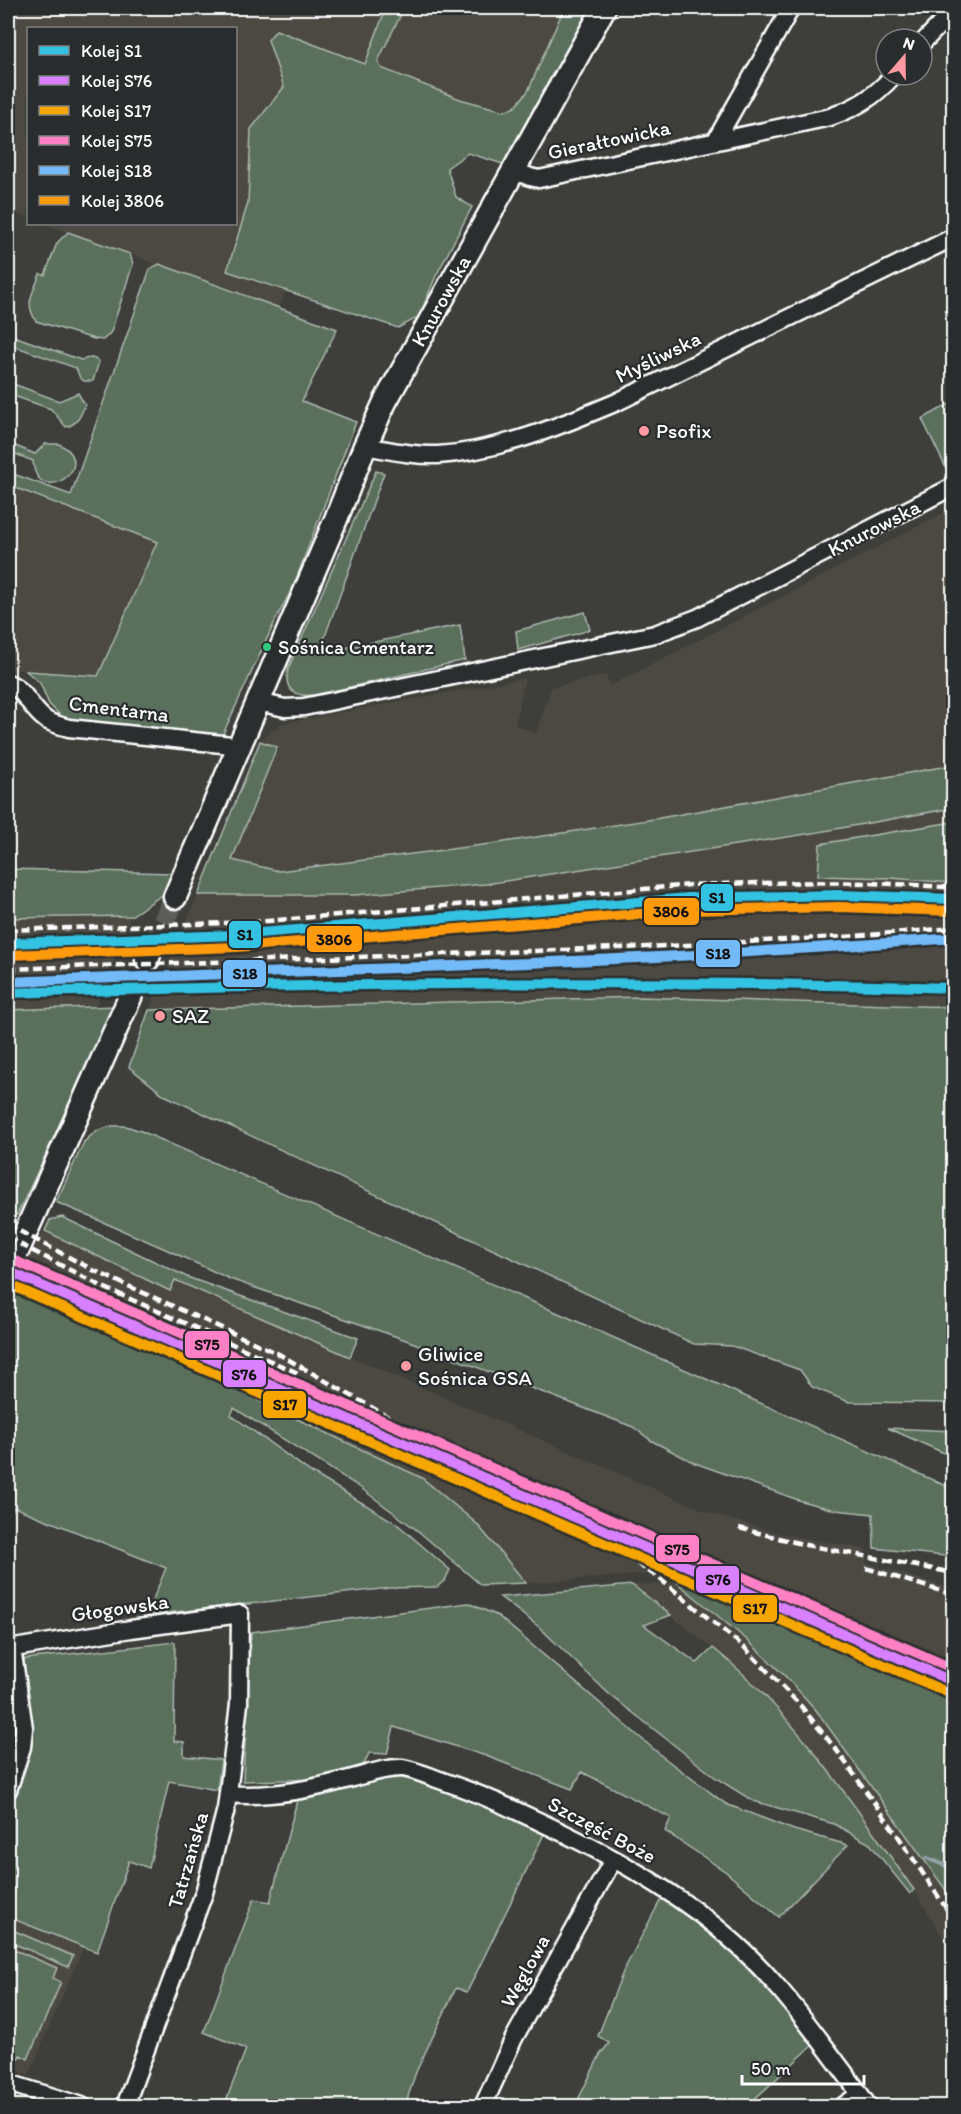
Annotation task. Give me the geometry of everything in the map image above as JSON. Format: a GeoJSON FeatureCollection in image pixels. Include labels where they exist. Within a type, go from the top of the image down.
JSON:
{"type":"FeatureCollection","features":[{"type":"Feature","properties":{"kind":"street","name":"Knurowska"},"geometry":{"type":"LineString","coordinates":[[175,897],[385,402],[604,8]]}},
{"type":"Feature","properties":{"kind":"street"},"geometry":{"type":"LineString","coordinates":[[717,140],[791,8]]}},
{"type":"Feature","properties":{"kind":"street"},"geometry":{"type":"LineString","coordinates":[[934,31],[954,10]]}},
{"type":"Feature","properties":{"kind":"street","name":"Gierałtowicka"},"geometry":{"type":"LineString","coordinates":[[513,170],[539,179],[830,117],[856,107],[883,87]]}},
{"type":"Feature","properties":{"kind":"street","name":"Myśliwska"},"geometry":{"type":"LineString","coordinates":[[365,446],[402,452],[444,454],[482,448],[564,424],[617,402],[954,237]]}},
{"type":"Feature","properties":{"kind":"street","name":"Knurowska"},"geometry":{"type":"LineString","coordinates":[[258,702],[285,708],[304,707],[559,655],[675,628],[954,486]]}},
{"type":"Feature","properties":{"kind":"street","name":"Cmentarna"},"geometry":{"type":"LineString","coordinates":[[8,683],[20,689],[39,714],[58,725],[241,746]]}},
{"type":"Feature","properties":{"kind":"street"},"geometry":{"type":"LineString","coordinates":[[8,1272],[131,995]]}},
{"type":"Feature","properties":{"kind":"street","name":"Głogowska"},"geometry":{"type":"LineString","coordinates":[[10,1648],[240,1614]]}},
{"type":"Feature","properties":{"kind":"street","name":"Tatrzańska"},"geometry":{"type":"LineString","coordinates":[[125,2106],[204,1893],[229,1794],[239,1704],[240,1614]]}},
{"type":"Feature","properties":{"kind":"street"},"geometry":{"type":"LineString","coordinates":[[8,1790],[22,1747],[24,1728],[10,1648]]}},
{"type":"Feature","properties":{"kind":"street","name":"Szczęść Boże"},"geometry":{"type":"LineString","coordinates":[[229,1794],[256,1796],[283,1792],[321,1786],[392,1768],[404,1768],[506,1806],[652,1881],[696,1911],[754,1960],[807,2023],[864,2100]]}},
{"type":"Feature","properties":{"kind":"street","name":"Węglowa"},"geometry":{"type":"LineString","coordinates":[[483,2106],[514,2038],[613,1860]]}},
{"type":"Feature","properties":{"kind":"street"},"geometry":{"type":"LineString","coordinates":[[8,2083],[82,2106]]}},
{"type":"Feature","properties":{"kind":"street"},"geometry":{"type":"LineString","coordinates":[[843,2106],[864,2100]]}},
{"type":"Feature","properties":{"kind":"shaded area"},"geometry":{"type":"Polygon","coordinates":[[[8,8],[585,8],[518,127],[362,74],[279,308],[48,225],[237,225],[237,27],[27,27],[27,218],[8,210],[8,8]]]}},
{"type":"Feature","properties":{"kind":"shaded area"},"geometry":{"type":"Polygon","coordinates":[[[8,485],[157,542],[98,676],[8,669],[8,485]]]}},
{"type":"Feature","properties":{"kind":"shaded area"},"geometry":{"type":"Polygon","coordinates":[[[953,508],[953,765],[654,819],[498,843],[279,871],[232,860],[277,747],[260,741],[284,723],[525,678],[515,725],[536,733],[551,687],[606,675],[610,686],[953,508]]]}},
{"type":"Feature","properties":{"kind":"shaded area"},"geometry":{"type":"Polygon","coordinates":[[[953,808],[953,822],[820,844],[818,876],[953,883],[953,1006],[641,997],[149,1010],[198,895],[355,895],[486,884],[813,833],[953,808]]]}},
{"type":"Feature","properties":{"kind":"shaded area"},"geometry":{"type":"Polygon","coordinates":[[[131,916],[96,1007],[8,1010],[8,918],[131,916]]]}},
{"type":"Feature","properties":{"kind":"shaded area"},"geometry":{"type":"Polygon","coordinates":[[[45,1231],[170,1291],[175,1280],[710,1513],[781,1534],[866,1549],[866,1563],[953,1589],[953,1687],[672,1564],[665,1573],[526,1583],[477,1524],[422,1478],[62,1308],[14,1282],[18,1271],[22,1273],[24,1270],[34,1245],[45,1231]]]}},
{"type":"Feature","properties":{"kind":"shaded area"},"geometry":{"type":"Polygon","coordinates":[[[678,1583],[746,1639],[787,1678],[816,1710],[953,1900],[953,1954],[914,1890],[841,1787],[768,1699],[727,1660],[632,1585],[678,1583]]]}},
{"type":"Feature","properties":{"kind":"shaded area"},"geometry":{"type":"Polygon","coordinates":[[[8,1917],[83,1948],[29,2075],[8,2069],[8,1917]]]}},
{"type":"Feature","properties":{"kind":"green space"},"geometry":{"type":"Polygon","coordinates":[[[386,8],[404,8],[378,61],[381,68],[460,99],[504,111],[515,107],[528,91],[564,8],[590,8],[503,164],[468,153],[447,168],[456,197],[472,207],[435,278],[419,317],[398,328],[227,271],[248,203],[251,129],[284,87],[268,40],[276,30],[365,64],[386,8]]]}},
{"type":"Feature","properties":{"kind":"green space"},"geometry":{"type":"Polygon","coordinates":[[[68,232],[130,254],[133,264],[111,332],[103,340],[36,321],[32,314],[31,298],[40,274],[45,275],[57,243],[68,232]]]}},
{"type":"Feature","properties":{"kind":"green space"},"geometry":{"type":"Polygon","coordinates":[[[159,264],[337,329],[302,401],[356,422],[293,587],[222,736],[65,720],[49,704],[40,683],[26,671],[98,676],[157,542],[8,485],[8,472],[71,495],[150,269],[159,264]]]}},
{"type":"Feature","properties":{"kind":"green space"},"geometry":{"type":"Polygon","coordinates":[[[8,334],[81,360],[95,359],[99,362],[93,381],[84,381],[80,378],[76,368],[8,344],[8,334]]]}},
{"type":"Feature","properties":{"kind":"green space"},"geometry":{"type":"Polygon","coordinates":[[[8,382],[59,401],[78,393],[85,405],[76,421],[66,427],[51,409],[8,394],[8,382]]]}},
{"type":"Feature","properties":{"kind":"green space"},"geometry":{"type":"Polygon","coordinates":[[[953,402],[953,471],[949,474],[922,419],[953,402]]]}},
{"type":"Feature","properties":{"kind":"green space"},"geometry":{"type":"Polygon","coordinates":[[[8,443],[35,454],[45,444],[59,444],[71,453],[74,463],[71,472],[64,479],[54,483],[45,482],[37,475],[33,461],[8,451],[8,443]]]}},
{"type":"Feature","properties":{"kind":"green space"},"geometry":{"type":"Polygon","coordinates":[[[376,471],[384,473],[319,653],[460,625],[465,660],[316,695],[297,694],[289,688],[287,683],[288,669],[376,471]]]}},
{"type":"Feature","properties":{"kind":"green space"},"geometry":{"type":"Polygon","coordinates":[[[585,612],[590,630],[518,650],[516,631],[585,612]]]}},
{"type":"Feature","properties":{"kind":"green space"},"geometry":{"type":"Polygon","coordinates":[[[260,741],[277,747],[232,860],[279,871],[498,843],[654,819],[953,765],[953,808],[813,833],[486,884],[355,895],[198,895],[260,741]]]}},
{"type":"Feature","properties":{"kind":"green space"},"geometry":{"type":"Polygon","coordinates":[[[953,822],[953,883],[818,876],[820,844],[953,822]]]}},
{"type":"Feature","properties":{"kind":"green space"},"geometry":{"type":"Polygon","coordinates":[[[8,869],[174,873],[168,891],[131,916],[8,918],[8,869]]]}},
{"type":"Feature","properties":{"kind":"green space"},"geometry":{"type":"Polygon","coordinates":[[[641,997],[953,1007],[953,1403],[849,1402],[812,1387],[800,1370],[732,1346],[694,1344],[164,1095],[129,1067],[149,1010],[641,997]]]}},
{"type":"Feature","properties":{"kind":"green space"},"geometry":{"type":"Polygon","coordinates":[[[116,1006],[17,1215],[8,1208],[8,1010],[116,1006]]]}},
{"type":"Feature","properties":{"kind":"green space"},"geometry":{"type":"Polygon","coordinates":[[[111,1126],[126,1126],[141,1131],[953,1489],[953,1557],[874,1548],[873,1514],[835,1510],[801,1501],[695,1463],[652,1441],[633,1427],[406,1340],[230,1279],[56,1202],[84,1142],[96,1131],[111,1126]]]}},
{"type":"Feature","properties":{"kind":"green space"},"geometry":{"type":"Polygon","coordinates":[[[62,1217],[187,1277],[358,1338],[350,1357],[175,1280],[170,1291],[45,1231],[50,1220],[62,1217]]]}},
{"type":"Feature","properties":{"kind":"green space"},"geometry":{"type":"Polygon","coordinates":[[[14,1282],[62,1308],[422,1478],[477,1524],[526,1583],[481,1585],[418,1531],[358,1486],[234,1408],[231,1415],[312,1473],[396,1523],[450,1570],[445,1580],[437,1587],[390,1588],[149,1615],[151,1604],[166,1568],[14,1507],[8,1522],[8,1296],[14,1282]]]}},
{"type":"Feature","properties":{"kind":"green space"},"geometry":{"type":"Polygon","coordinates":[[[888,1428],[953,1431],[953,1457],[888,1428]]]}},
{"type":"Feature","properties":{"kind":"green space"},"geometry":{"type":"Polygon","coordinates":[[[672,1564],[953,1687],[953,1900],[816,1710],[787,1678],[746,1639],[665,1573],[672,1564]]]}},
{"type":"Feature","properties":{"kind":"green space"},"geometry":{"type":"Polygon","coordinates":[[[632,1585],[671,1615],[644,1625],[697,1663],[713,1648],[770,1701],[846,1794],[914,1890],[910,1894],[870,1844],[834,1824],[753,1801],[716,1778],[609,1694],[539,1627],[500,1597],[632,1585]]]}},
{"type":"Feature","properties":{"kind":"green space"},"geometry":{"type":"Polygon","coordinates":[[[468,1603],[498,1616],[663,1757],[726,1804],[794,1830],[848,1845],[779,1917],[726,1872],[665,1831],[671,1818],[582,1772],[572,1789],[486,1756],[394,1727],[387,1754],[369,1753],[362,1769],[320,1779],[243,1781],[251,1632],[468,1603]]]}},
{"type":"Feature","properties":{"kind":"green space"},"geometry":{"type":"Polygon","coordinates":[[[175,1642],[174,1741],[184,1742],[184,1756],[221,1760],[217,1790],[169,1781],[149,1868],[129,1861],[97,1952],[8,1917],[8,1805],[15,1787],[31,1723],[23,1665],[25,1659],[175,1642]]]}},
{"type":"Feature","properties":{"kind":"green space"},"geometry":{"type":"Polygon","coordinates":[[[393,1776],[431,1784],[518,1820],[544,1834],[467,1992],[456,1988],[416,2072],[405,2106],[224,2106],[246,2049],[204,2032],[254,1899],[270,1902],[298,1797],[393,1776]]]}},
{"type":"Feature","properties":{"kind":"green space"},"geometry":{"type":"Polygon","coordinates":[[[662,1897],[707,1928],[749,1965],[813,2045],[747,2106],[575,2106],[600,2055],[609,2043],[598,2036],[623,1972],[662,1897]]]}},
{"type":"Feature","properties":{"kind":"green space"},"geometry":{"type":"Polygon","coordinates":[[[8,1928],[73,1956],[68,1967],[8,1941],[8,1928]]]}},
{"type":"Feature","properties":{"kind":"green space"},"geometry":{"type":"Polygon","coordinates":[[[8,1947],[57,1968],[53,1978],[61,1982],[28,2059],[20,2055],[15,2067],[8,2063],[8,1947]]]}},
{"type":"Feature","properties":{"kind":"waterway"},"geometry":{"type":"LineString","coordinates":[[927,1858],[954,1869]]}},
{"type":"Feature","properties":{"kind":"tunnel"},"geometry":{"type":"LineString","coordinates":[[150,952],[175,897]]}},
{"type":"Feature","properties":{"kind":"tunnel"},"geometry":{"type":"LineString","coordinates":[[131,995],[147,960]]}},
{"type":"Feature","properties":{"kind":"railway"},"geometry":{"type":"LineString","coordinates":[[8,930],[255,922],[691,885],[855,883],[954,888]]}},
{"type":"Feature","properties":{"kind":"railway"},"geometry":{"type":"LineString","coordinates":[[8,969],[647,947],[843,937],[954,928]]}},
{"type":"Feature","properties":{"kind":"railway"},"geometry":{"type":"LineString","coordinates":[[8,1225],[95,1271],[277,1353],[604,1541],[660,1579],[744,1647],[800,1705],[838,1752],[954,1920]]}},
{"type":"Feature","properties":{"kind":"railway"},"geometry":{"type":"LineString","coordinates":[[8,1238],[103,1287],[298,1373]]}},
{"type":"Feature","properties":{"kind":"railway"},"geometry":{"type":"LineString","coordinates":[[739,1528],[806,1545],[954,1573]]}},
{"type":"Feature","properties":{"kind":"railway"},"geometry":{"type":"LineString","coordinates":[[866,1568],[954,1595]]}},
{"type":"Feature","properties":{"kind":"rail line","name":"S1"},"geometry":{"type":"LineString","coordinates":[[8,943],[236,935],[688,898],[840,895],[954,899]]}},
{"type":"Feature","properties":{"kind":"rail line","name":"3806"},"geometry":{"type":"LineString","coordinates":[[8,955],[237,947],[689,910],[840,907],[953,911]]}},
{"type":"Feature","properties":{"kind":"rail line","name":"S18"},"geometry":{"type":"LineString","coordinates":[[8,982],[599,960],[954,938]]}},
{"type":"Feature","properties":{"kind":"rail line","name":"S1"},"geometry":{"type":"LineString","coordinates":[[8,993],[244,987],[599,983],[954,988]]}},
{"type":"Feature","properties":{"kind":"rail line","name":"S75"},"geometry":{"type":"LineString","coordinates":[[13,1260],[954,1669]]}},
{"type":"Feature","properties":{"kind":"rail line","name":"S76"},"geometry":{"type":"LineString","coordinates":[[8,1271],[954,1682]]}},
{"type":"Feature","properties":{"kind":"rail line","name":"S17"},"geometry":{"type":"LineString","coordinates":[[8,1284],[949,1693]]}},
{"type":"Feature","properties":{"kind":"place","name":"Psofix"},"geometry":{"type":"Point","coordinates":[644,431]}},
{"type":"Feature","properties":{"kind":"place","name":"Sośnica Cmentarz"},"geometry":{"type":"Point","coordinates":[267,647]}},
{"type":"Feature","properties":{"kind":"place","name":"SAZ"},"geometry":{"type":"Point","coordinates":[160,1016]}},
{"type":"Feature","properties":{"kind":"place","name":"Gliwice Sośnica GSA"},"geometry":{"type":"Point","coordinates":[406,1366]}}]}
